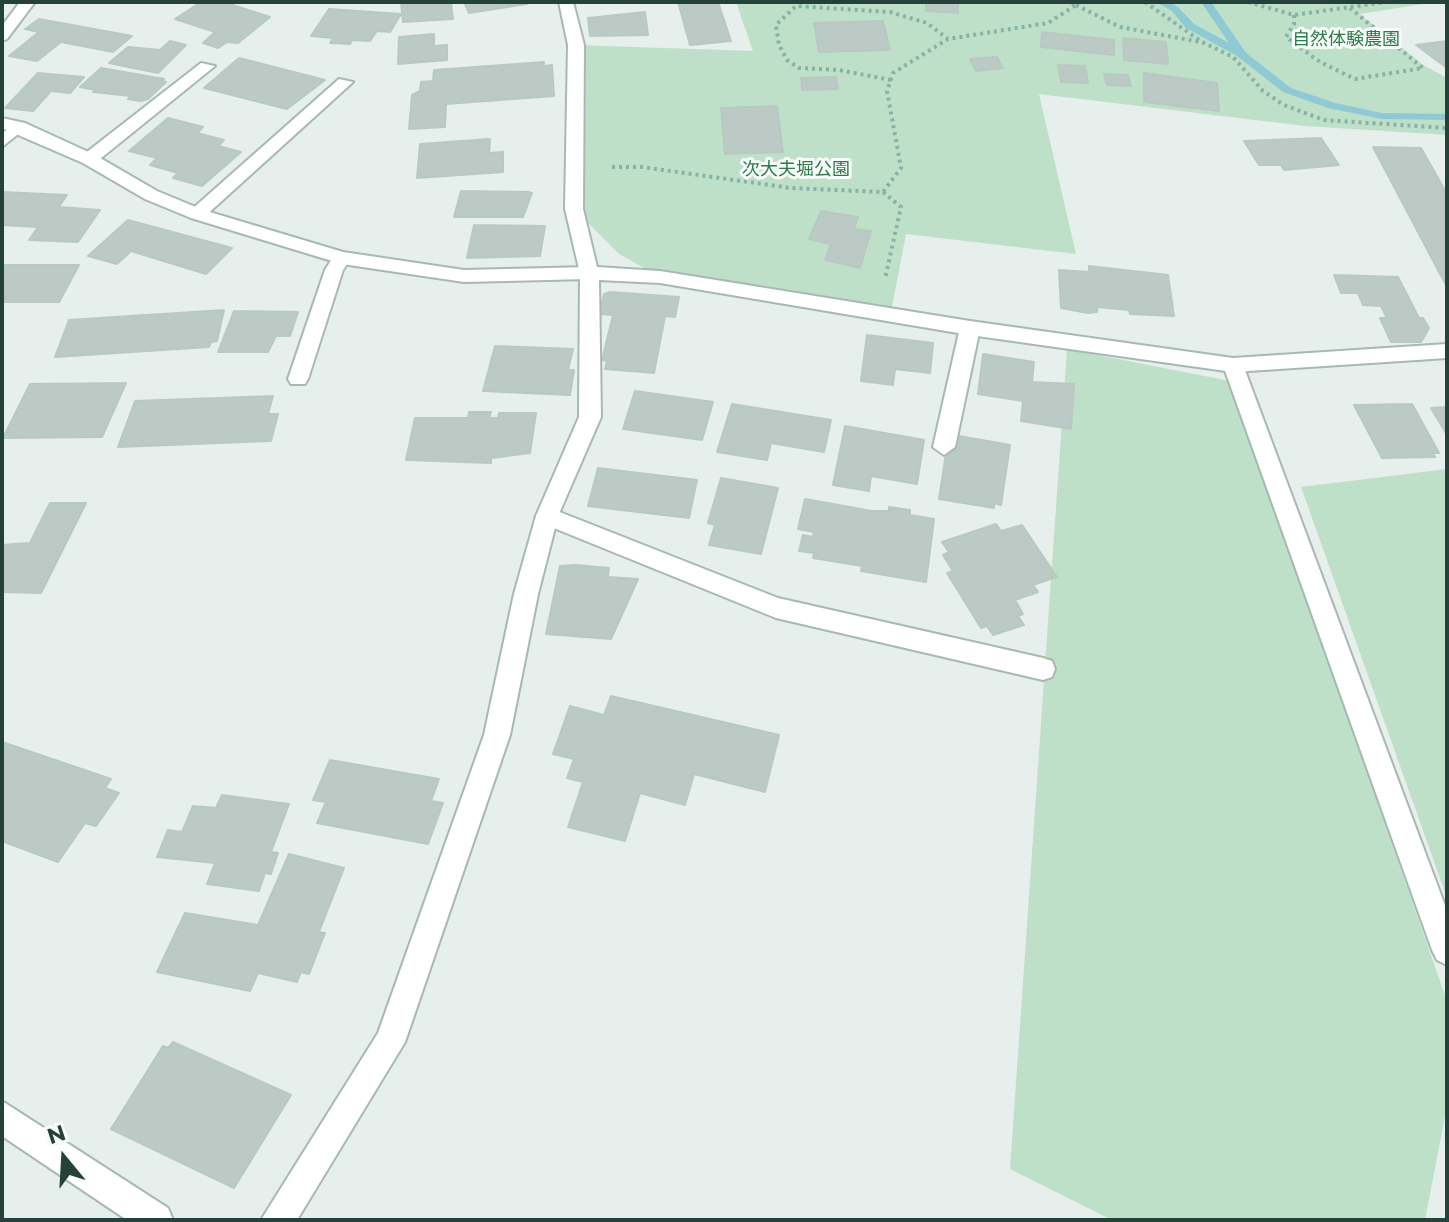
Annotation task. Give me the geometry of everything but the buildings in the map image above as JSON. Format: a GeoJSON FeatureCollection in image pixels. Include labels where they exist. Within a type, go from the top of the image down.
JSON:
{"type":"FeatureCollection","features":[{"type":"Feature","properties":{"kind":"street"},"geometry":{"type":"LineString","coordinates":[[2,36],[28,2]]}},
{"type":"Feature","properties":{"kind":"street"},"geometry":{"type":"LineString","coordinates":[[278,1220],[390,1042],[497,735],[526,594],[547,516],[590,417],[589,273],[574,209],[576,45],[566,2]]}},
{"type":"Feature","properties":{"kind":"street"},"geometry":{"type":"LineString","coordinates":[[89,159],[207,66]]}},
{"type":"Feature","properties":{"kind":"street"},"geometry":{"type":"LineString","coordinates":[[197,214],[345,82]]}},
{"type":"Feature","properties":{"kind":"street"},"geometry":{"type":"LineString","coordinates":[[2,142],[11,125],[89,159],[151,195],[197,214],[342,258],[464,276],[589,273],[660,277],[970,328],[1233,365],[1447,351]]}},
{"type":"Feature","properties":{"kind":"street"},"geometry":{"type":"LineString","coordinates":[[298,379],[334,270],[342,258]]}},
{"type":"Feature","properties":{"kind":"street"},"geometry":{"type":"LineString","coordinates":[[944,447],[970,328]]}},
{"type":"Feature","properties":{"kind":"street"},"geometry":{"type":"LineString","coordinates":[[1233,365],[1447,950]]}},
{"type":"Feature","properties":{"kind":"street"},"geometry":{"type":"LineString","coordinates":[[547,516],[776,608],[1043,669]]}},
{"type":"Feature","properties":{"kind":"street"},"geometry":{"type":"LineString","coordinates":[[2,1117],[156,1220]]}},
{"type":"Feature","properties":{"kind":"path"},"geometry":{"type":"LineString","coordinates":[[1145,2],[1202,42],[1233,57],[1263,91],[1284,105],[1324,120],[1447,128]]}},
{"type":"Feature","properties":{"kind":"path"},"geometry":{"type":"LineString","coordinates":[[1248,2],[1294,15],[1385,2]]}},
{"type":"Feature","properties":{"kind":"path"},"geometry":{"type":"LineString","coordinates":[[1357,2],[1363,6]]}},
{"type":"Feature","properties":{"kind":"path"},"geometry":{"type":"LineString","coordinates":[[883,192],[901,168],[887,91],[893,73],[948,39],[1048,23],[1074,3],[1120,27],[1202,42]]}},
{"type":"Feature","properties":{"kind":"path"},"geometry":{"type":"LineString","coordinates":[[891,80],[839,70],[799,68],[787,60],[779,45],[776,25],[796,6],[890,12],[927,23],[948,39]]}},
{"type":"Feature","properties":{"kind":"path"},"geometry":{"type":"LineString","coordinates":[[1294,15],[1294,24],[1286,37],[1320,62],[1355,79],[1423,68],[1350,8]]}},
{"type":"Feature","properties":{"kind":"path"},"geometry":{"type":"LineString","coordinates":[[575,167],[642,167],[791,188],[883,192],[901,207],[901,218],[877,311]]}},
{"type":"Feature","properties":{"kind":"green space","name":"次大夫堀公園"},"geometry":{"type":"Polygon","coordinates":[[[736,2],[1435,2],[1360,14],[1423,65],[1447,78],[1447,135],[1305,126],[1039,94],[1076,254],[906,234],[891,312],[660,277],[619,254],[574,209],[576,45],[753,51],[736,2]]]}},
{"type":"Feature","properties":{"kind":"green space"},"geometry":{"type":"Polygon","coordinates":[[[1067,349],[1230,381],[1447,1001],[1447,1106],[1425,1220],[1112,1220],[1010,1169],[1067,349]]]}},
{"type":"Feature","properties":{"kind":"green space"},"geometry":{"type":"Polygon","coordinates":[[[1447,469],[1447,898],[1301,487],[1447,469]]]}},
{"type":"Feature","properties":{"kind":"waterway"},"geometry":{"type":"LineString","coordinates":[[1161,2],[1175,9],[1190,26],[1241,54],[1287,90],[1332,106],[1382,116],[1447,117]]}},
{"type":"Feature","properties":{"kind":"waterway"},"geometry":{"type":"LineString","coordinates":[[1206,2],[1241,53]]}},
{"type":"Feature","properties":{"kind":"park label","name":"自然体験農園"},"geometry":{"type":"Point","coordinates":[1346,40]}}]}
